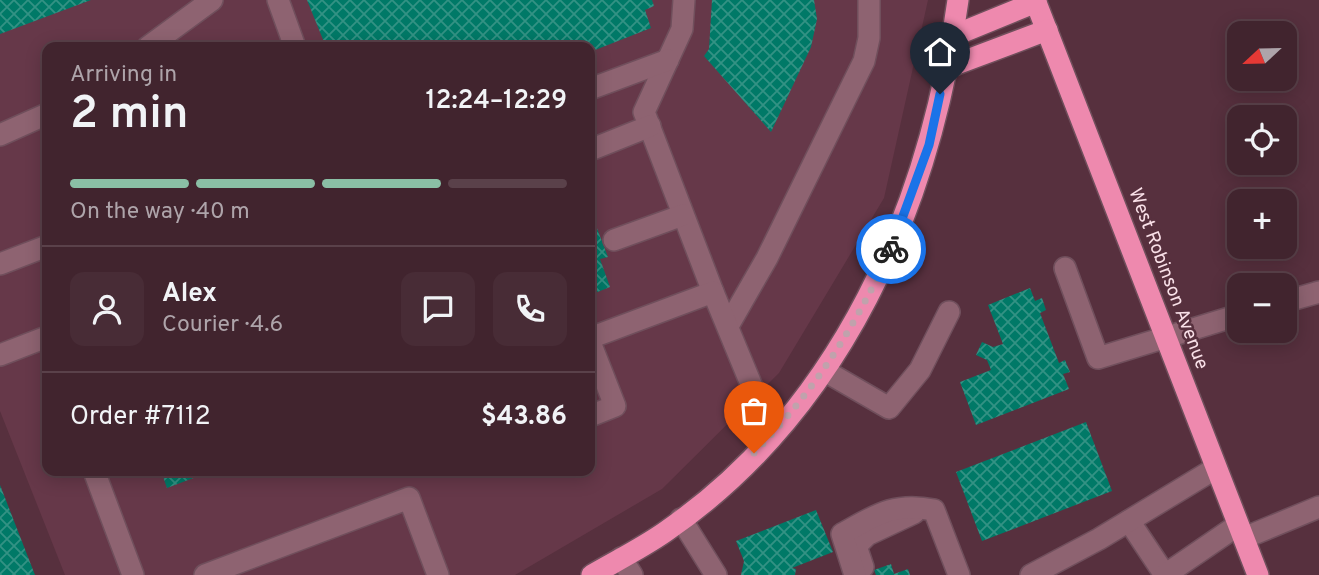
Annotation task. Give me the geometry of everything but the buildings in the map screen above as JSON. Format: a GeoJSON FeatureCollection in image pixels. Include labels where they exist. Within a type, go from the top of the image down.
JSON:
{"type":"FeatureCollection","features":[{"type":"Feature","properties":{"kind":"highway"},"geometry":{"type":"LineString","coordinates":[[592,575],[626,567],[720,488],[772,435],[825,371],[863,309],[900,231],[929,145],[953,36],[958,0]]}},
{"type":"Feature","properties":{"kind":"highway"},"geometry":{"type":"LineString","coordinates":[[953,36],[1035,1]]}},
{"type":"Feature","properties":{"kind":"highway","name":"West Robinson Avenue"},"geometry":{"type":"LineString","coordinates":[[1035,1],[1258,575]]}},
{"type":"Feature","properties":{"kind":"highway"},"geometry":{"type":"LineString","coordinates":[[946,68],[1047,30]]}},
{"type":"Feature","properties":{"kind":"lane"},"geometry":{"type":"LineString","coordinates":[[155,42],[212,0]]}},
{"type":"Feature","properties":{"kind":"lane"},"geometry":{"type":"LineString","coordinates":[[278,0],[293,42]]}},
{"type":"Feature","properties":{"kind":"lane"},"geometry":{"type":"LineString","coordinates":[[684,0],[682,29],[644,111],[713,292],[772,435]]}},
{"type":"Feature","properties":{"kind":"lane"},"geometry":{"type":"LineString","coordinates":[[727,326],[767,258],[864,61],[869,37],[869,0]]}},
{"type":"Feature","properties":{"kind":"lane"},"geometry":{"type":"LineString","coordinates":[[595,87],[668,60]]}},
{"type":"Feature","properties":{"kind":"lane"},"geometry":{"type":"LineString","coordinates":[[0,135],[42,116]]}},
{"type":"Feature","properties":{"kind":"lane"},"geometry":{"type":"LineString","coordinates":[[595,148],[650,126]]}},
{"type":"Feature","properties":{"kind":"lane"},"geometry":{"type":"LineString","coordinates":[[614,240],[683,215]]}},
{"type":"Feature","properties":{"kind":"lane"},"geometry":{"type":"LineString","coordinates":[[0,264],[42,248]]}},
{"type":"Feature","properties":{"kind":"lane"},"geometry":{"type":"LineString","coordinates":[[1065,268],[1098,358],[1227,318]]}},
{"type":"Feature","properties":{"kind":"lane"},"geometry":{"type":"LineString","coordinates":[[595,338],[713,292]]}},
{"type":"Feature","properties":{"kind":"lane"},"geometry":{"type":"LineString","coordinates":[[1297,298],[1319,292]]}},
{"type":"Feature","properties":{"kind":"lane"},"geometry":{"type":"LineString","coordinates":[[825,371],[889,408],[920,370],[949,312]]}},
{"type":"Feature","properties":{"kind":"lane"},"geometry":{"type":"LineString","coordinates":[[0,355],[42,342]]}},
{"type":"Feature","properties":{"kind":"lane"},"geometry":{"type":"LineString","coordinates":[[595,354],[614,406],[595,414]]}},
{"type":"Feature","properties":{"kind":"lane"},"geometry":{"type":"LineString","coordinates":[[1031,575],[1129,521],[1216,468]]}},
{"type":"Feature","properties":{"kind":"lane"},"geometry":{"type":"LineString","coordinates":[[96,476],[133,575]]}},
{"type":"Feature","properties":{"kind":"lane"},"geometry":{"type":"LineString","coordinates":[[205,575],[409,498],[438,575]]}},
{"type":"Feature","properties":{"kind":"lane"},"geometry":{"type":"LineString","coordinates":[[855,575],[842,534],[878,513],[903,506],[934,510],[959,575]]}},
{"type":"Feature","properties":{"kind":"lane"},"geometry":{"type":"LineString","coordinates":[[866,575],[856,546],[867,535],[908,517],[922,507]]}},
{"type":"Feature","properties":{"kind":"lane"},"geometry":{"type":"LineString","coordinates":[[1129,521],[1165,575],[1241,531],[1317,512]]}},
{"type":"Feature","properties":{"kind":"lane"},"geometry":{"type":"LineString","coordinates":[[681,519],[716,575]]}},
{"type":"Feature","properties":{"kind":"shaded area"},"geometry":{"type":"Polygon","coordinates":[[[0,0],[928,0],[884,198],[779,373],[662,489],[515,575],[65,575],[0,411],[0,0]]]}},
{"type":"Feature","properties":{"kind":"way so far"},"geometry":{"type":"LineString","coordinates":[[754,453],[825,371],[863,309],[891,249]]}},
{"type":"Feature","properties":{"kind":"route"},"geometry":{"type":"LineString","coordinates":[[891,249],[900,231],[929,145],[940,94]]}}]}
